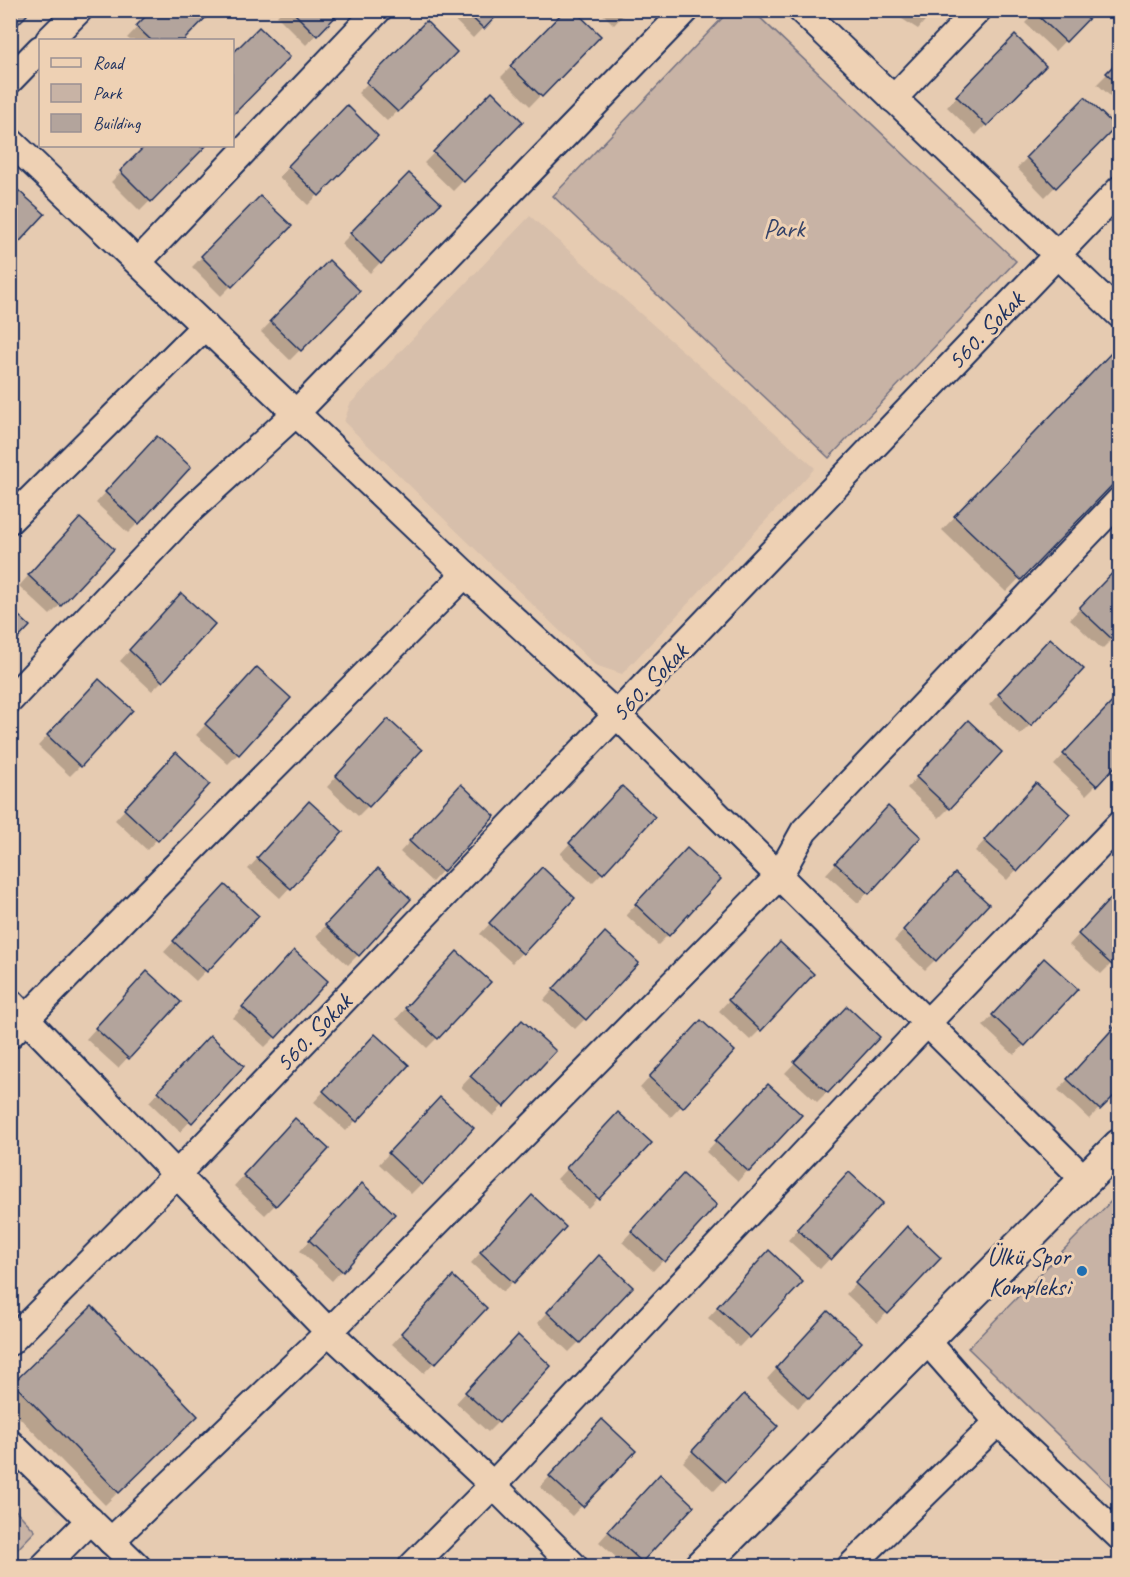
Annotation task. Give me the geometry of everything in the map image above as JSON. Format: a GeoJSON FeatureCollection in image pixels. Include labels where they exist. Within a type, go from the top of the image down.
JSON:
{"type":"FeatureCollection","features":[{"type":"Feature","properties":{"kind":"street"},"geometry":{"type":"LineString","coordinates":[[50,39],[79,10]]}},
{"type":"Feature","properties":{"kind":"street"},"geometry":{"type":"LineString","coordinates":[[138,262],[378,10]]}},
{"type":"Feature","properties":{"kind":"street"},"geometry":{"type":"LineString","coordinates":[[10,700],[186,514],[296,412],[686,10]]}},
{"type":"Feature","properties":{"kind":"street"},"geometry":{"type":"LineString","coordinates":[[801,10],[1119,315]]}},
{"type":"Feature","properties":{"kind":"street"},"geometry":{"type":"LineString","coordinates":[[894,99],[978,10]]}},
{"type":"Feature","properties":{"kind":"street"},"geometry":{"type":"LineString","coordinates":[[10,80],[39,50]]}},
{"type":"Feature","properties":{"kind":"street"},"geometry":{"type":"LineString","coordinates":[[10,141],[617,716],[1085,1180]]}},
{"type":"Feature","properties":{"kind":"street","name":"560. Sokak"},"geometry":{"type":"LineString","coordinates":[[10,1342],[178,1173],[1119,189]]}},
{"type":"Feature","properties":{"kind":"street"},"geometry":{"type":"LineString","coordinates":[[10,520],[205,326]]}},
{"type":"Feature","properties":{"kind":"street"},"geometry":{"type":"LineString","coordinates":[[111,1541],[329,1332],[779,876],[804,831],[1119,500]]}},
{"type":"Feature","properties":{"kind":"street"},"geometry":{"type":"LineString","coordinates":[[465,574],[147,894],[16,1018],[178,1173],[329,1332],[492,1485],[574,1566]]}},
{"type":"Feature","properties":{"kind":"street"},"geometry":{"type":"LineString","coordinates":[[412,1566],[492,1485],[927,1023],[1119,824]]}},
{"type":"Feature","properties":{"kind":"street"},"geometry":{"type":"LineString","coordinates":[[701,1566],[1119,1145]]}},
{"type":"Feature","properties":{"kind":"street"},"geometry":{"type":"LineString","coordinates":[[926,1340],[999,1422],[1119,1537]]}},
{"type":"Feature","properties":{"kind":"street"},"geometry":{"type":"LineString","coordinates":[[851,1566],[999,1422]]}},
{"type":"Feature","properties":{"kind":"street"},"geometry":{"type":"LineString","coordinates":[[10,1443],[137,1566]]}},
{"type":"Feature","properties":{"kind":"street"},"geometry":{"type":"LineString","coordinates":[[44,1566],[90,1520]]}},
{"type":"Feature","properties":{"kind":"shaded area"},"geometry":{"type":"Polygon","coordinates":[[[530,216],[815,468],[622,674],[595,665],[344,422],[350,404],[530,216]]]}},
{"type":"Feature","properties":{"kind":"green space","name":"Park"},"geometry":{"type":"Polygon","coordinates":[[[729,11],[753,11],[1016,261],[829,458],[553,196],[729,11]]]}},
{"type":"Feature","properties":{"kind":"green space","name":"Ülkü Spor Kompleksi"},"geometry":{"type":"Polygon","coordinates":[[[1119,1193],[1119,1494],[968,1348],[1119,1193]]]}},
{"type":"Feature","properties":{"kind":"green space"},"geometry":{"type":"Polygon","coordinates":[[[10,1504],[35,1531],[11,1556],[10,1556],[10,1504]]]}},
{"type":"Feature","properties":{"kind":"building"},"geometry":{"type":"Polygon","coordinates":[[[10,10],[23,10],[27,15],[10,32],[10,10]]]}},
{"type":"Feature","properties":{"kind":"building"},"geometry":{"type":"Polygon","coordinates":[[[152,10],[213,10],[185,39],[150,39],[136,26],[152,10]]]}},
{"type":"Feature","properties":{"kind":"building"},"geometry":{"type":"Polygon","coordinates":[[[291,10],[342,10],[317,36],[291,10]]]}},
{"type":"Feature","properties":{"kind":"building"},"geometry":{"type":"Polygon","coordinates":[[[464,10],[502,10],[484,29],[464,10]]]}},
{"type":"Feature","properties":{"kind":"building"},"geometry":{"type":"Polygon","coordinates":[[[565,10],[574,10],[601,36],[542,97],[510,66],[565,10]]]}},
{"type":"Feature","properties":{"kind":"building"},"geometry":{"type":"Polygon","coordinates":[[[923,10],[936,10],[932,16],[923,10]]]}},
{"type":"Feature","properties":{"kind":"building"},"geometry":{"type":"Polygon","coordinates":[[[1036,10],[1097,10],[1066,42],[1034,12],[1036,10]]]}},
{"type":"Feature","properties":{"kind":"building"},"geometry":{"type":"Polygon","coordinates":[[[426,21],[457,52],[398,112],[366,82],[426,21]]]}},
{"type":"Feature","properties":{"kind":"building"},"geometry":{"type":"Polygon","coordinates":[[[259,27],[290,57],[234,114],[234,52],[259,27]]]}},
{"type":"Feature","properties":{"kind":"building"},"geometry":{"type":"Polygon","coordinates":[[[1015,35],[1046,66],[987,126],[956,96],[1015,35]]]}},
{"type":"Feature","properties":{"kind":"building"},"geometry":{"type":"Polygon","coordinates":[[[1120,59],[1120,86],[1106,73],[1120,59]]]}},
{"type":"Feature","properties":{"kind":"building"},"geometry":{"type":"Polygon","coordinates":[[[492,91],[523,122],[464,182],[433,152],[492,91]]]}},
{"type":"Feature","properties":{"kind":"building"},"geometry":{"type":"Polygon","coordinates":[[[1085,97],[1116,127],[1056,188],[1026,157],[1085,97]]]}},
{"type":"Feature","properties":{"kind":"building"},"geometry":{"type":"Polygon","coordinates":[[[347,105],[378,136],[319,196],[288,166],[347,105]]]}},
{"type":"Feature","properties":{"kind":"building"},"geometry":{"type":"Polygon","coordinates":[[[144,147],[205,147],[151,202],[120,171],[144,147]]]}},
{"type":"Feature","properties":{"kind":"building"},"geometry":{"type":"Polygon","coordinates":[[[409,173],[441,203],[381,264],[350,233],[409,173]]]}},
{"type":"Feature","properties":{"kind":"building"},"geometry":{"type":"Polygon","coordinates":[[[10,183],[45,214],[10,252],[10,183]]]}},
{"type":"Feature","properties":{"kind":"building"},"geometry":{"type":"Polygon","coordinates":[[[260,196],[292,226],[232,287],[201,256],[260,196]]]}},
{"type":"Feature","properties":{"kind":"building"},"geometry":{"type":"Polygon","coordinates":[[[329,260],[360,291],[301,351],[270,321],[329,260]]]}},
{"type":"Feature","properties":{"kind":"building"},"geometry":{"type":"Polygon","coordinates":[[[1115,349],[1120,354],[1120,477],[1021,580],[954,516],[1115,349]]]}},
{"type":"Feature","properties":{"kind":"building"},"geometry":{"type":"Polygon","coordinates":[[[157,436],[191,467],[139,524],[105,492],[157,436]]]}},
{"type":"Feature","properties":{"kind":"building"},"geometry":{"type":"Polygon","coordinates":[[[80,518],[114,549],[61,606],[28,575],[80,518]]]}},
{"type":"Feature","properties":{"kind":"building"},"geometry":{"type":"Polygon","coordinates":[[[1120,565],[1120,633],[1113,640],[1079,608],[1120,565]]]}},
{"type":"Feature","properties":{"kind":"building"},"geometry":{"type":"Polygon","coordinates":[[[181,593],[215,624],[163,682],[129,650],[181,593]]]}},
{"type":"Feature","properties":{"kind":"building"},"geometry":{"type":"Polygon","coordinates":[[[10,608],[30,626],[10,647],[10,608]]]}},
{"type":"Feature","properties":{"kind":"building"},"geometry":{"type":"Polygon","coordinates":[[[1050,638],[1084,669],[1031,726],[998,694],[1050,638]]]}},
{"type":"Feature","properties":{"kind":"building"},"geometry":{"type":"Polygon","coordinates":[[[257,667],[291,698],[239,755],[205,724],[257,667]]]}},
{"type":"Feature","properties":{"kind":"building"},"geometry":{"type":"Polygon","coordinates":[[[99,679],[133,710],[81,767],[47,735],[99,679]]]}},
{"type":"Feature","properties":{"kind":"building"},"geometry":{"type":"Polygon","coordinates":[[[1116,698],[1120,701],[1120,761],[1097,786],[1063,754],[1116,698]]]}},
{"type":"Feature","properties":{"kind":"building"},"geometry":{"type":"Polygon","coordinates":[[[388,719],[422,750],[369,807],[336,776],[388,719]]]}},
{"type":"Feature","properties":{"kind":"building"},"geometry":{"type":"Polygon","coordinates":[[[968,720],[1002,752],[950,809],[916,777],[968,720]]]}},
{"type":"Feature","properties":{"kind":"building"},"geometry":{"type":"Polygon","coordinates":[[[176,752],[210,784],[158,841],[124,809],[176,752]]]}},
{"type":"Feature","properties":{"kind":"building"},"geometry":{"type":"Polygon","coordinates":[[[1036,783],[1070,814],[1018,871],[984,840],[1036,783]]]}},
{"type":"Feature","properties":{"kind":"building"},"geometry":{"type":"Polygon","coordinates":[[[461,784],[495,816],[443,872],[409,841],[461,784]]]}},
{"type":"Feature","properties":{"kind":"building"},"geometry":{"type":"Polygon","coordinates":[[[622,786],[655,817],[603,874],[569,843],[622,786]]]}},
{"type":"Feature","properties":{"kind":"building"},"geometry":{"type":"Polygon","coordinates":[[[309,801],[343,832],[291,889],[257,858],[309,801]]]}},
{"type":"Feature","properties":{"kind":"building"},"geometry":{"type":"Polygon","coordinates":[[[888,806],[921,837],[869,894],[835,863],[888,806]]]}},
{"type":"Feature","properties":{"kind":"building"},"geometry":{"type":"Polygon","coordinates":[[[687,848],[721,879],[669,936],[635,904],[687,848]]]}},
{"type":"Feature","properties":{"kind":"building"},"geometry":{"type":"Polygon","coordinates":[[[542,867],[575,898],[523,954],[489,923],[542,867]]]}},
{"type":"Feature","properties":{"kind":"building"},"geometry":{"type":"Polygon","coordinates":[[[378,868],[411,899],[359,956],[325,925],[378,868]]]}},
{"type":"Feature","properties":{"kind":"building"},"geometry":{"type":"Polygon","coordinates":[[[955,873],[989,904],[936,961],[903,930],[955,873]]]}},
{"type":"Feature","properties":{"kind":"building"},"geometry":{"type":"Polygon","coordinates":[[[225,885],[259,916],[207,972],[173,941],[225,885]]]}},
{"type":"Feature","properties":{"kind":"building"},"geometry":{"type":"Polygon","coordinates":[[[1120,888],[1120,956],[1112,965],[1078,934],[1120,888]]]}},
{"type":"Feature","properties":{"kind":"building"},"geometry":{"type":"Polygon","coordinates":[[[605,932],[639,963],[586,1020],[553,989],[605,932]]]}},
{"type":"Feature","properties":{"kind":"building"},"geometry":{"type":"Polygon","coordinates":[[[780,942],[814,974],[761,1031],[728,1000],[780,942]]]}},
{"type":"Feature","properties":{"kind":"building"},"geometry":{"type":"Polygon","coordinates":[[[294,950],[328,981],[276,1038],[242,1007],[294,950]]]}},
{"type":"Feature","properties":{"kind":"building"},"geometry":{"type":"Polygon","coordinates":[[[457,951],[491,982],[438,1039],[405,1008],[457,951]]]}},
{"type":"Feature","properties":{"kind":"building"},"geometry":{"type":"Polygon","coordinates":[[[1044,958],[1078,989],[1025,1046],[992,1015],[1044,958]]]}},
{"type":"Feature","properties":{"kind":"building"},"geometry":{"type":"Polygon","coordinates":[[[147,971],[181,1002],[129,1059],[95,1028],[147,971]]]}},
{"type":"Feature","properties":{"kind":"building"},"geometry":{"type":"Polygon","coordinates":[[[847,1006],[880,1037],[828,1093],[794,1062],[847,1006]]]}},
{"type":"Feature","properties":{"kind":"building"},"geometry":{"type":"Polygon","coordinates":[[[522,1020],[556,1051],[504,1107],[470,1076],[522,1020]]]}},
{"type":"Feature","properties":{"kind":"building"},"geometry":{"type":"Polygon","coordinates":[[[701,1020],[735,1051],[683,1108],[649,1077],[701,1020]]]}},
{"type":"Feature","properties":{"kind":"building"},"geometry":{"type":"Polygon","coordinates":[[[1119,1022],[1120,1090],[1100,1110],[1067,1079],[1119,1022]]]}},
{"type":"Feature","properties":{"kind":"building"},"geometry":{"type":"Polygon","coordinates":[[[375,1034],[409,1065],[357,1122],[323,1091],[375,1034]]]}},
{"type":"Feature","properties":{"kind":"building"},"geometry":{"type":"Polygon","coordinates":[[[210,1035],[244,1066],[192,1123],[158,1091],[210,1035]]]}},
{"type":"Feature","properties":{"kind":"building"},"geometry":{"type":"Polygon","coordinates":[[[768,1084],[802,1115],[749,1172],[715,1141],[768,1084]]]}},
{"type":"Feature","properties":{"kind":"building"},"geometry":{"type":"Polygon","coordinates":[[[440,1097],[474,1128],[422,1185],[388,1153],[440,1097]]]}},
{"type":"Feature","properties":{"kind":"building"},"geometry":{"type":"Polygon","coordinates":[[[618,1112],[652,1143],[599,1199],[566,1168],[618,1112]]]}},
{"type":"Feature","properties":{"kind":"building"},"geometry":{"type":"Polygon","coordinates":[[[295,1118],[329,1149],[276,1206],[243,1175],[295,1118]]]}},
{"type":"Feature","properties":{"kind":"building"},"geometry":{"type":"Polygon","coordinates":[[[849,1172],[883,1203],[831,1260],[797,1229],[849,1172]]]}},
{"type":"Feature","properties":{"kind":"building"},"geometry":{"type":"Polygon","coordinates":[[[683,1174],[717,1205],[665,1262],[631,1231],[683,1174]]]}},
{"type":"Feature","properties":{"kind":"building"},"geometry":{"type":"Polygon","coordinates":[[[362,1183],[395,1214],[343,1272],[309,1240],[362,1183]]]}},
{"type":"Feature","properties":{"kind":"building"},"geometry":{"type":"Polygon","coordinates":[[[532,1195],[566,1227],[514,1283],[480,1252],[532,1195]]]}},
{"type":"Feature","properties":{"kind":"building"},"geometry":{"type":"Polygon","coordinates":[[[907,1226],[941,1258],[888,1314],[855,1283],[907,1226]]]}},
{"type":"Feature","properties":{"kind":"building"},"geometry":{"type":"Polygon","coordinates":[[[769,1250],[803,1282],[750,1338],[717,1307],[769,1250]]]}},
{"type":"Feature","properties":{"kind":"building"},"geometry":{"type":"Polygon","coordinates":[[[599,1255],[633,1287],[580,1343],[547,1312],[599,1255]]]}},
{"type":"Feature","properties":{"kind":"building"},"geometry":{"type":"Polygon","coordinates":[[[453,1276],[487,1308],[435,1364],[401,1333],[453,1276]]]}},
{"type":"Feature","properties":{"kind":"building"},"geometry":{"type":"Polygon","coordinates":[[[92,1306],[198,1416],[119,1493],[13,1383],[92,1306]]]}},
{"type":"Feature","properties":{"kind":"building"},"geometry":{"type":"Polygon","coordinates":[[[828,1311],[862,1342],[809,1399],[776,1368],[828,1311]]]}},
{"type":"Feature","properties":{"kind":"building"},"geometry":{"type":"Polygon","coordinates":[[[518,1335],[551,1366],[499,1423],[465,1392],[518,1335]]]}},
{"type":"Feature","properties":{"kind":"building"},"geometry":{"type":"Polygon","coordinates":[[[744,1394],[778,1426],[726,1482],[692,1451],[744,1394]]]}},
{"type":"Feature","properties":{"kind":"building"},"geometry":{"type":"Polygon","coordinates":[[[602,1419],[636,1451],[583,1507],[549,1476],[602,1419]]]}},
{"type":"Feature","properties":{"kind":"building"},"geometry":{"type":"Polygon","coordinates":[[[660,1474],[694,1506],[642,1562],[608,1531],[660,1474]]]}},
{"type":"Feature","properties":{"kind":"place","name":"Ülkü Spor Kompleksi"},"geometry":{"type":"Point","coordinates":[1082,1271]}}]}
